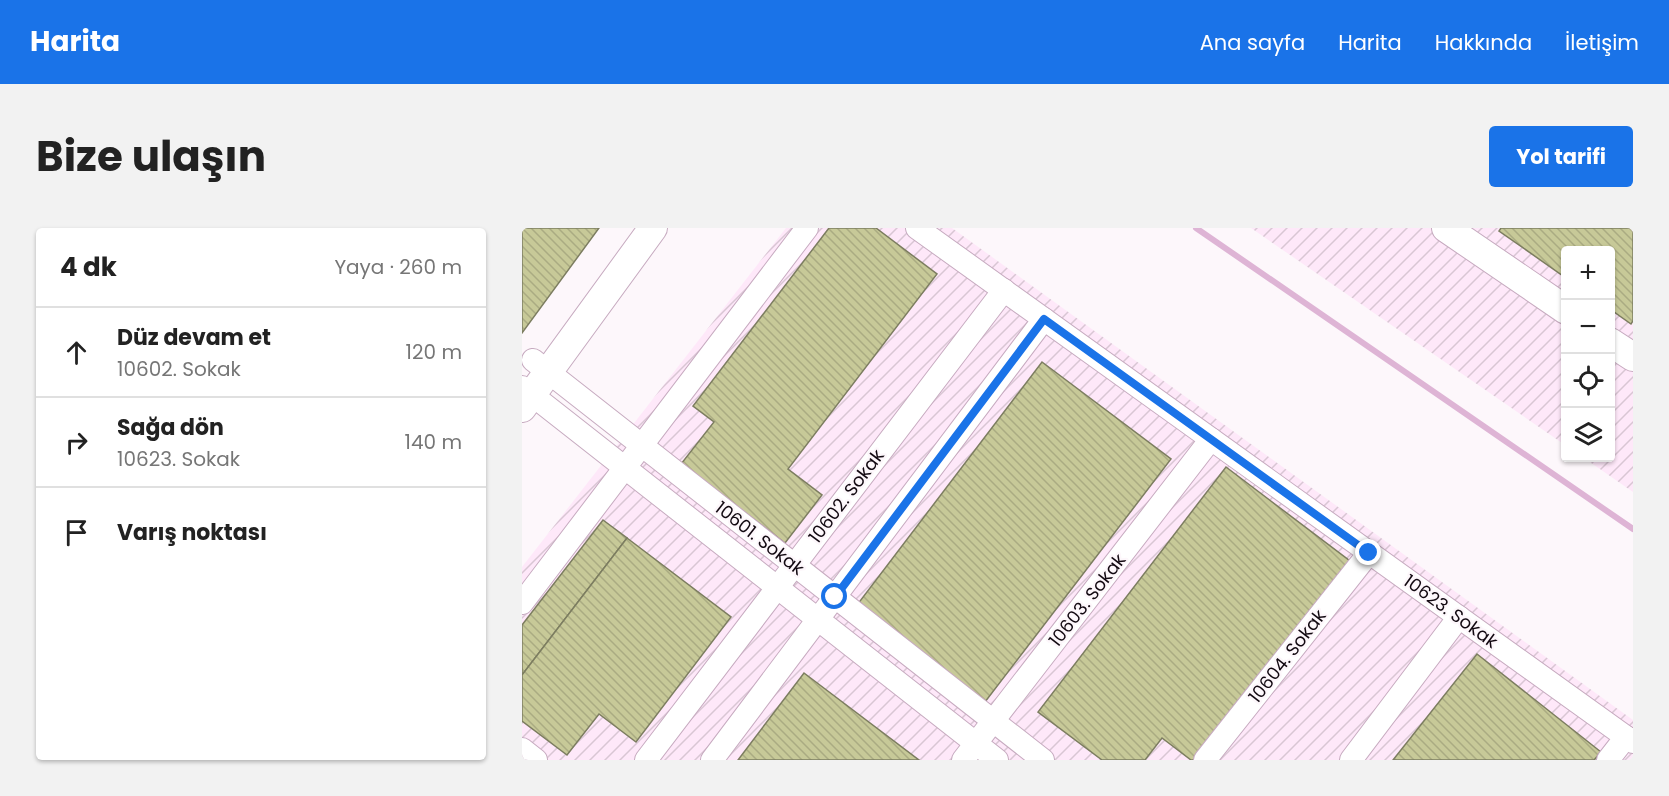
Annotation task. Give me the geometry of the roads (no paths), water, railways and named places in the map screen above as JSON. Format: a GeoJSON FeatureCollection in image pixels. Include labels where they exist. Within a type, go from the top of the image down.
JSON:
{"type":"FeatureCollection","features":[{"type":"Feature","properties":{"kind":"street"},"geometry":{"type":"LineString","coordinates":[[530,383],[629,228]]}},
{"type":"Feature","properties":{"kind":"street"},"geometry":{"type":"LineString","coordinates":[[530,383],[654,228]]}},
{"type":"Feature","properties":{"kind":"street"},"geometry":{"type":"LineString","coordinates":[[522,603],[807,228]]}},
{"type":"Feature","properties":{"kind":"street","name":"10623. Sokak"},"geometry":{"type":"LineString","coordinates":[[917,228],[1630,740]]}},
{"type":"Feature","properties":{"kind":"street"},"geometry":{"type":"LineString","coordinates":[[1461,232],[1561,306]]}},
{"type":"Feature","properties":{"kind":"street","name":"10602. Sokak"},"geometry":{"type":"LineString","coordinates":[[646,760],[1004,290]]}},
{"type":"Feature","properties":{"kind":"street"},"geometry":{"type":"LineString","coordinates":[[712,760],[1044,319]]}},
{"type":"Feature","properties":{"kind":"street"},"geometry":{"type":"LineString","coordinates":[[1615,345],[1633,357]]}},
{"type":"Feature","properties":{"kind":"street","name":"10601. Sokak"},"geometry":{"type":"LineString","coordinates":[[530,383],[642,445],[1043,760]]}},
{"type":"Feature","properties":{"kind":"street","name":"10601. Sokak"},"geometry":{"type":"LineString","coordinates":[[530,383],[625,468],[818,619],[969,752],[997,760]]}},
{"type":"Feature","properties":{"kind":"street","name":"10603. Sokak"},"geometry":{"type":"LineString","coordinates":[[969,752],[1211,439]]}},
{"type":"Feature","properties":{"kind":"street","name":"10604. Sokak"},"geometry":{"type":"LineString","coordinates":[[1205,760],[1369,553]]}},
{"type":"Feature","properties":{"kind":"street"},"geometry":{"type":"LineString","coordinates":[[1351,760],[1459,617]]}},
{"type":"Feature","properties":{"kind":"street"},"geometry":{"type":"LineString","coordinates":[[1608,760],[1630,740]]}},
{"type":"Feature","properties":{"kind":"street"},"geometry":{"type":"LineString","coordinates":[[522,749],[536,760]]}},
{"type":"Feature","properties":{"kind":"waterway"},"geometry":{"type":"LineString","coordinates":[[1196,228],[1633,529]]}}]}
